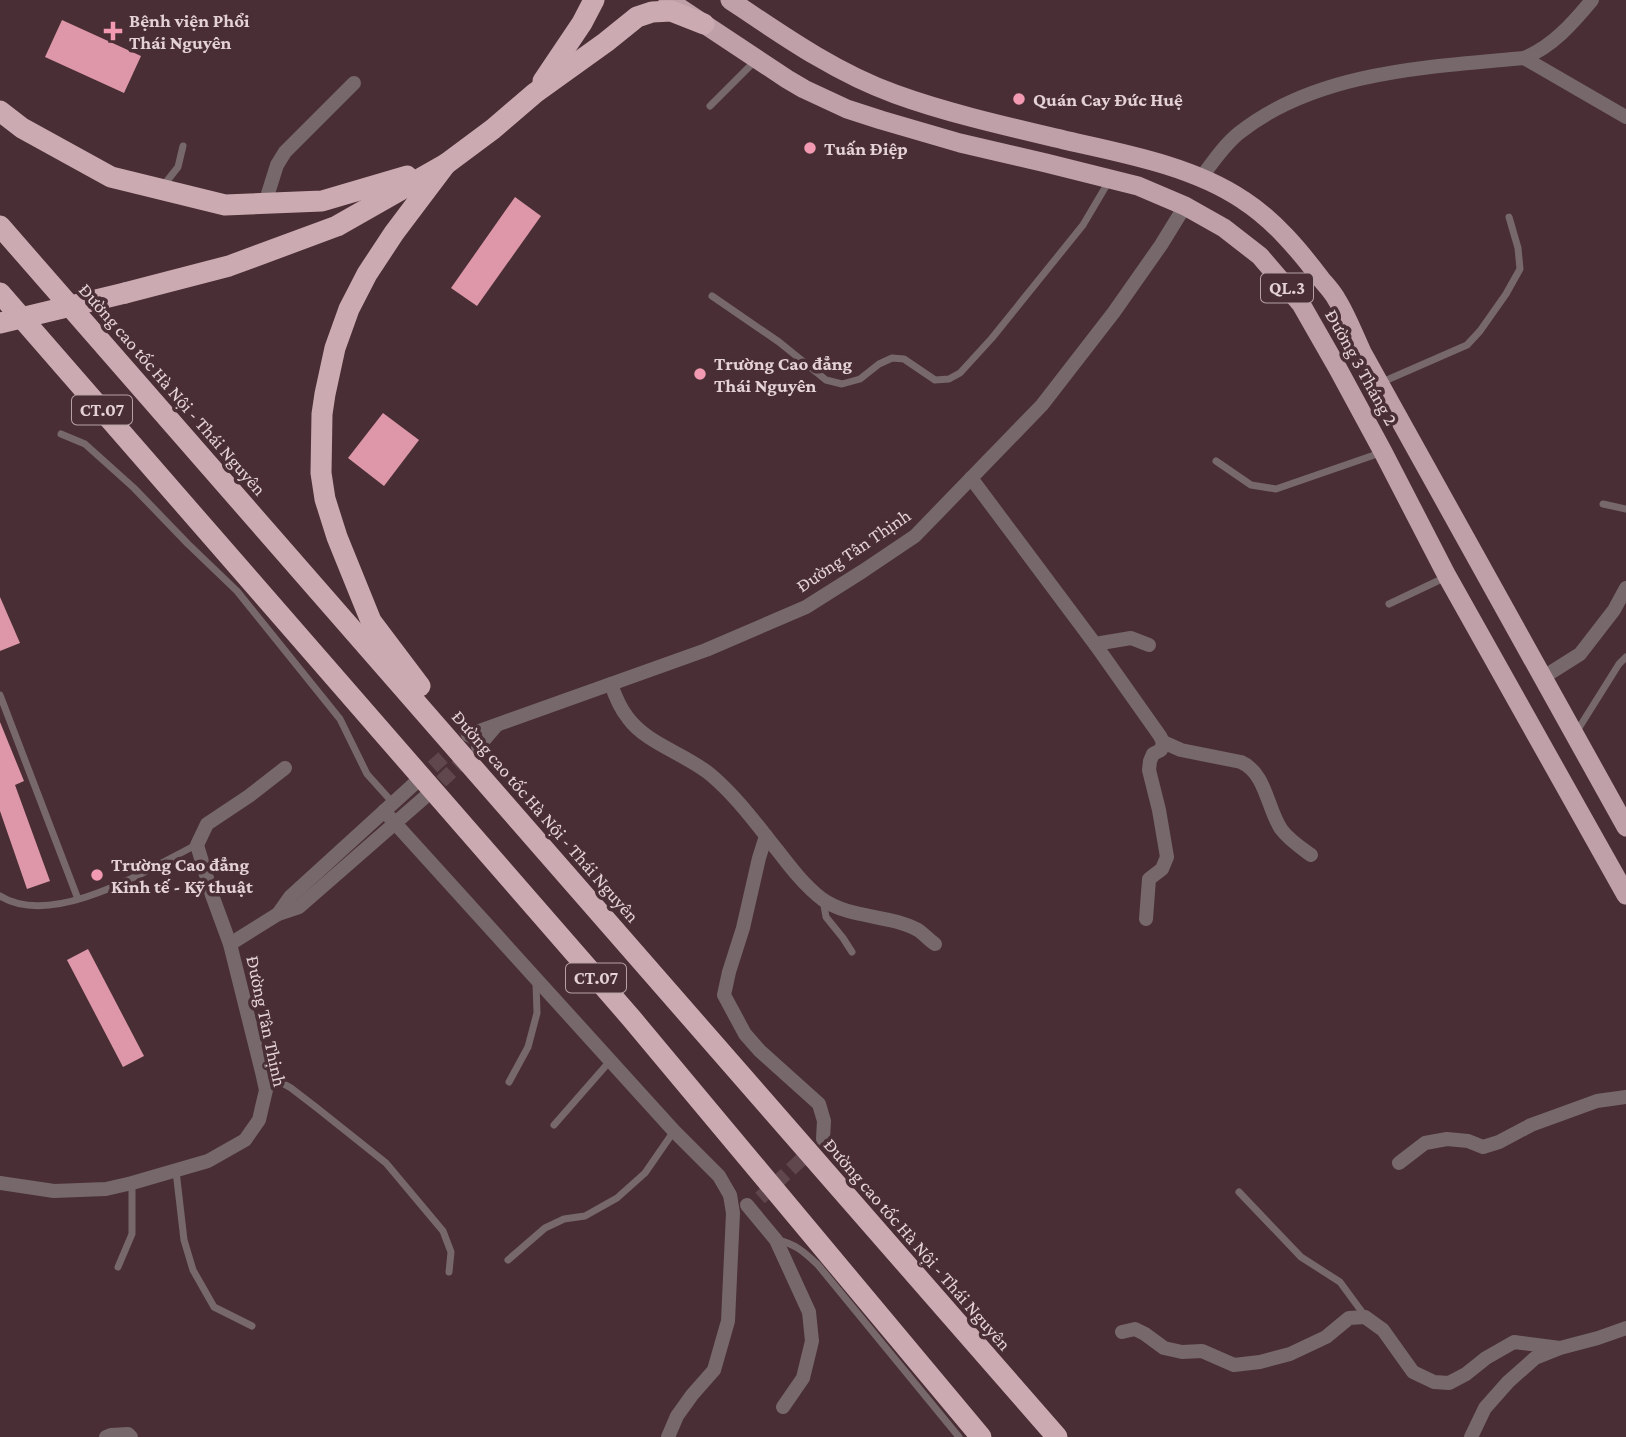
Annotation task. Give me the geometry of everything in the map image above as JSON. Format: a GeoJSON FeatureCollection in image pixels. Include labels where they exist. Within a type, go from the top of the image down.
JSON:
{"type":"FeatureCollection","features":[{"type":"Feature","properties":{"kind":"highway"},"geometry":{"type":"LineString","coordinates":[[535,93],[582,23],[594,0]]}},
{"type":"Feature","properties":{"kind":"highway"},"geometry":{"type":"LineString","coordinates":[[582,23],[606,0]]}},
{"type":"Feature","properties":{"kind":"highway"},"geometry":{"type":"LineString","coordinates":[[606,42],[628,16],[636,0]]}},
{"type":"Feature","properties":{"kind":"highway","name":"Đường 3 Tháng 2"},"geometry":{"type":"LineString","coordinates":[[668,0],[804,89],[847,108],[960,143],[1138,186],[1185,206],[1224,228],[1259,256],[1301,304],[1383,452],[1447,576],[1626,895]]}},
{"type":"Feature","properties":{"kind":"highway","name":"Đường 3 Tháng 2"},"geometry":{"type":"LineString","coordinates":[[730,0],[841,70],[895,94],[964,115],[1134,156],[1200,178],[1242,199],[1269,220],[1307,260],[1337,299],[1362,352],[1625,823]]}},
{"type":"Feature","properties":{"kind":"highway"},"geometry":{"type":"LineString","coordinates":[[0,323],[229,266],[337,226],[446,164],[637,17],[671,10],[704,24]]}},
{"type":"Feature","properties":{"kind":"highway"},"geometry":{"type":"LineString","coordinates":[[0,111],[22,128],[111,177],[225,205],[322,201],[446,164]]}},
{"type":"Feature","properties":{"kind":"highway"},"geometry":{"type":"LineString","coordinates":[[446,164],[387,243],[368,274],[349,310],[335,348],[322,414],[321,473],[325,499],[337,537],[371,621],[415,680],[544,829],[666,990]]}},
{"type":"Feature","properties":{"kind":"highway","name":"Đường cao tốc Hà Nội - Thái Nguyên"},"geometry":{"type":"LineString","coordinates":[[0,226],[1057,1437]]}},
{"type":"Feature","properties":{"kind":"highway","name":"CT.07"},"geometry":{"type":"LineString","coordinates":[[0,293],[632,1019],[981,1437]]}},
{"type":"Feature","properties":{"kind":"highway"},"geometry":{"type":"LineString","coordinates":[[0,313],[57,378],[204,527]]}},
{"type":"Feature","properties":{"kind":"highway"},"geometry":{"type":"LineString","coordinates":[[1337,367],[1362,352]]}},
{"type":"Feature","properties":{"kind":"street"},"geometry":{"type":"LineString","coordinates":[[1200,178],[1237,135],[1276,108],[1342,84],[1399,71],[1524,58],[1549,44],[1592,0]]}},
{"type":"Feature","properties":{"kind":"street"},"geometry":{"type":"LineString","coordinates":[[1524,58],[1626,117]]}},
{"type":"Feature","properties":{"kind":"street"},"geometry":{"type":"LineString","coordinates":[[265,203],[277,165],[285,152],[354,83]]}},
{"type":"Feature","properties":{"kind":"street","name":"Đường Tân Thịnh"},"geometry":{"type":"LineString","coordinates":[[473,741],[497,725],[706,650],[806,607],[915,536],[1042,405],[1114,312],[1185,206]]}},
{"type":"Feature","properties":{"kind":"street"},"geometry":{"type":"LineString","coordinates":[[971,478],[1095,644],[1163,742],[1181,750],[1250,766],[1279,825],[1289,839],[1311,855]]}},
{"type":"Feature","properties":{"kind":"street"},"geometry":{"type":"LineString","coordinates":[[1542,678],[1580,654],[1614,610],[1626,588]]}},
{"type":"Feature","properties":{"kind":"street"},"geometry":{"type":"LineString","coordinates":[[1095,644],[1131,638],[1149,645]]}},
{"type":"Feature","properties":{"kind":"street"},"geometry":{"type":"LineString","coordinates":[[611,684],[629,719],[648,737],[683,755],[710,774],[735,797],[795,872],[822,899],[843,909],[899,923],[919,931],[934,944]]}},
{"type":"Feature","properties":{"kind":"street"},"geometry":{"type":"LineString","coordinates":[[1146,919],[1149,879],[1162,869],[1167,857],[1149,770],[1153,754],[1161,750],[1163,742]]}},
{"type":"Feature","properties":{"kind":"street"},"geometry":{"type":"LineString","coordinates":[[197,845],[207,824],[285,768]]}},
{"type":"Feature","properties":{"kind":"street","name":"Đường Tân Thịnh"},"geometry":{"type":"LineString","coordinates":[[278,914],[290,897],[414,784]]}},
{"type":"Feature","properties":{"kind":"street","name":"Đường Tân Thịnh"},"geometry":{"type":"LineString","coordinates":[[230,944],[278,914],[299,907],[425,797]]}},
{"type":"Feature","properties":{"kind":"street"},"geometry":{"type":"LineString","coordinates":[[389,807],[395,824],[674,1131],[719,1176],[730,1195],[733,1213],[728,1321],[714,1370],[677,1416],[668,1437]]}},
{"type":"Feature","properties":{"kind":"street"},"geometry":{"type":"LineString","coordinates":[[766,836],[724,995],[745,1034],[819,1104],[824,1121],[823,1139]]}},
{"type":"Feature","properties":{"kind":"street","name":"Đường Tân Thịnh"},"geometry":{"type":"LineString","coordinates":[[0,1184],[54,1191],[106,1188],[132,1183],[208,1161],[245,1140],[259,1120],[266,1090],[262,1072],[230,944],[197,845]]}},
{"type":"Feature","properties":{"kind":"street"},"geometry":{"type":"LineString","coordinates":[[1399,1163],[1424,1143],[1447,1139],[1468,1141],[1483,1147],[1499,1142],[1531,1125],[1597,1101],[1626,1097]]}},
{"type":"Feature","properties":{"kind":"street"},"geometry":{"type":"LineString","coordinates":[[733,1213],[754,1201],[776,1240],[809,1312],[812,1341],[803,1378],[783,1406]]}},
{"type":"Feature","properties":{"kind":"street"},"geometry":{"type":"LineString","coordinates":[[1122,1332],[1135,1329],[1164,1348],[1182,1352],[1202,1351],[1234,1365],[1290,1354],[1326,1337],[1349,1318],[1365,1317],[1383,1330],[1413,1372],[1434,1382],[1449,1383],[1514,1342],[1560,1348]]}},
{"type":"Feature","properties":{"kind":"street"},"geometry":{"type":"LineString","coordinates":[[1471,1437],[1485,1408],[1508,1382],[1535,1358],[1626,1328]]}},
{"type":"Feature","properties":{"kind":"street"},"geometry":{"type":"LineString","coordinates":[[106,1437],[128,1434],[131,1437]]}},
{"type":"Feature","properties":{"kind":"lane"},"geometry":{"type":"LineString","coordinates":[[710,106],[757,60]]}},
{"type":"Feature","properties":{"kind":"lane"},"geometry":{"type":"LineString","coordinates":[[160,189],[178,167],[183,146]]}},
{"type":"Feature","properties":{"kind":"lane"},"geometry":{"type":"LineString","coordinates":[[712,296],[779,342],[826,380],[842,384],[860,379],[879,363],[892,358],[904,359],[935,380],[949,379],[960,373],[992,338],[1083,225],[1111,178]]}},
{"type":"Feature","properties":{"kind":"lane"},"geometry":{"type":"LineString","coordinates":[[1380,383],[1466,345],[1480,331],[1507,294],[1521,269],[1509,217]]}},
{"type":"Feature","properties":{"kind":"lane"},"geometry":{"type":"LineString","coordinates":[[61,434],[85,444],[134,488],[237,591],[340,719],[367,774],[389,807]]}},
{"type":"Feature","properties":{"kind":"lane"},"geometry":{"type":"LineString","coordinates":[[1216,461],[1251,485],[1276,489],[1383,452]]}},
{"type":"Feature","properties":{"kind":"lane"},"geometry":{"type":"LineString","coordinates":[[1603,504],[1626,509]]}},
{"type":"Feature","properties":{"kind":"lane"},"geometry":{"type":"LineString","coordinates":[[1389,604],[1447,576]]}},
{"type":"Feature","properties":{"kind":"lane"},"geometry":{"type":"LineString","coordinates":[[1574,734],[1626,657]]}},
{"type":"Feature","properties":{"kind":"lane"},"geometry":{"type":"LineString","coordinates":[[0,695],[78,899]]}},
{"type":"Feature","properties":{"kind":"lane"},"geometry":{"type":"LineString","coordinates":[[0,896],[12,903],[46,906],[78,899],[113,887],[197,845]]}},
{"type":"Feature","properties":{"kind":"lane"},"geometry":{"type":"LineString","coordinates":[[822,899],[826,917],[852,952]]}},
{"type":"Feature","properties":{"kind":"lane"},"geometry":{"type":"LineString","coordinates":[[509,1082],[528,1047],[537,1013],[536,978]]}},
{"type":"Feature","properties":{"kind":"lane"},"geometry":{"type":"LineString","coordinates":[[554,1125],[610,1060]]}},
{"type":"Feature","properties":{"kind":"lane"},"geometry":{"type":"LineString","coordinates":[[262,1072],[291,1088],[386,1163],[443,1231],[451,1252],[449,1272]]}},
{"type":"Feature","properties":{"kind":"lane"},"geometry":{"type":"LineString","coordinates":[[508,1260],[545,1228],[564,1219],[585,1216],[617,1198],[645,1173],[674,1131]]}},
{"type":"Feature","properties":{"kind":"lane"},"geometry":{"type":"LineString","coordinates":[[176,1171],[184,1240],[193,1270],[214,1307],[252,1326]]}},
{"type":"Feature","properties":{"kind":"lane"},"geometry":{"type":"LineString","coordinates":[[118,1267],[132,1234],[132,1183]]}},
{"type":"Feature","properties":{"kind":"lane"},"geometry":{"type":"LineString","coordinates":[[1239,1192],[1301,1257],[1340,1282],[1365,1317]]}},
{"type":"Feature","properties":{"kind":"lane"},"geometry":{"type":"LineString","coordinates":[[776,1240],[790,1242],[818,1265],[959,1437]]}},
{"type":"Feature","properties":{"kind":"building"},"geometry":{"type":"Polygon","coordinates":[[[62,20],[141,56],[124,93],[45,57],[62,20]]]}},
{"type":"Feature","properties":{"kind":"building"},"geometry":{"type":"Polygon","coordinates":[[[515,197],[541,216],[477,306],[451,288],[515,197]]]}},
{"type":"Feature","properties":{"kind":"building"},"geometry":{"type":"Polygon","coordinates":[[[383,413],[419,440],[384,486],[348,458],[383,413]]]}},
{"type":"Feature","properties":{"kind":"building"},"geometry":{"type":"Polygon","coordinates":[[[0,597],[20,643],[0,651],[0,597]]]}},
{"type":"Feature","properties":{"kind":"building"},"geometry":{"type":"Polygon","coordinates":[[[0,722],[24,781],[15,785],[50,881],[27,889],[0,811],[0,722]]]}},
{"type":"Feature","properties":{"kind":"building"},"geometry":{"type":"Polygon","coordinates":[[[88,949],[144,1056],[123,1067],[67,960],[88,949]]]}},
{"type":"Feature","properties":{"kind":"tunnel"},"geometry":{"type":"LineString","coordinates":[[417,781],[468,735]]}},
{"type":"Feature","properties":{"kind":"tunnel"},"geometry":{"type":"LineString","coordinates":[[426,796],[470,754]]}},
{"type":"Feature","properties":{"kind":"tunnel"},"geometry":{"type":"LineString","coordinates":[[760,1198],[815,1147]]}},
{"type":"Feature","properties":{"kind":"place","name":"Bệnh viện Phổi Thái Nguyên"},"geometry":{"type":"Point","coordinates":[113,31]}},
{"type":"Feature","properties":{"kind":"place","name":"Quán Cay Đức Huệ"},"geometry":{"type":"Point","coordinates":[1019,99]}},
{"type":"Feature","properties":{"kind":"place","name":"Tuấn Điệp"},"geometry":{"type":"Point","coordinates":[810,148]}},
{"type":"Feature","properties":{"kind":"place","name":"Trường Cao đẳng Thái Nguyên"},"geometry":{"type":"Point","coordinates":[700,374]}},
{"type":"Feature","properties":{"kind":"place","name":"Trường Cao đẳng Kinh tế - Kỹ thuật"},"geometry":{"type":"Point","coordinates":[97,875]}}]}
